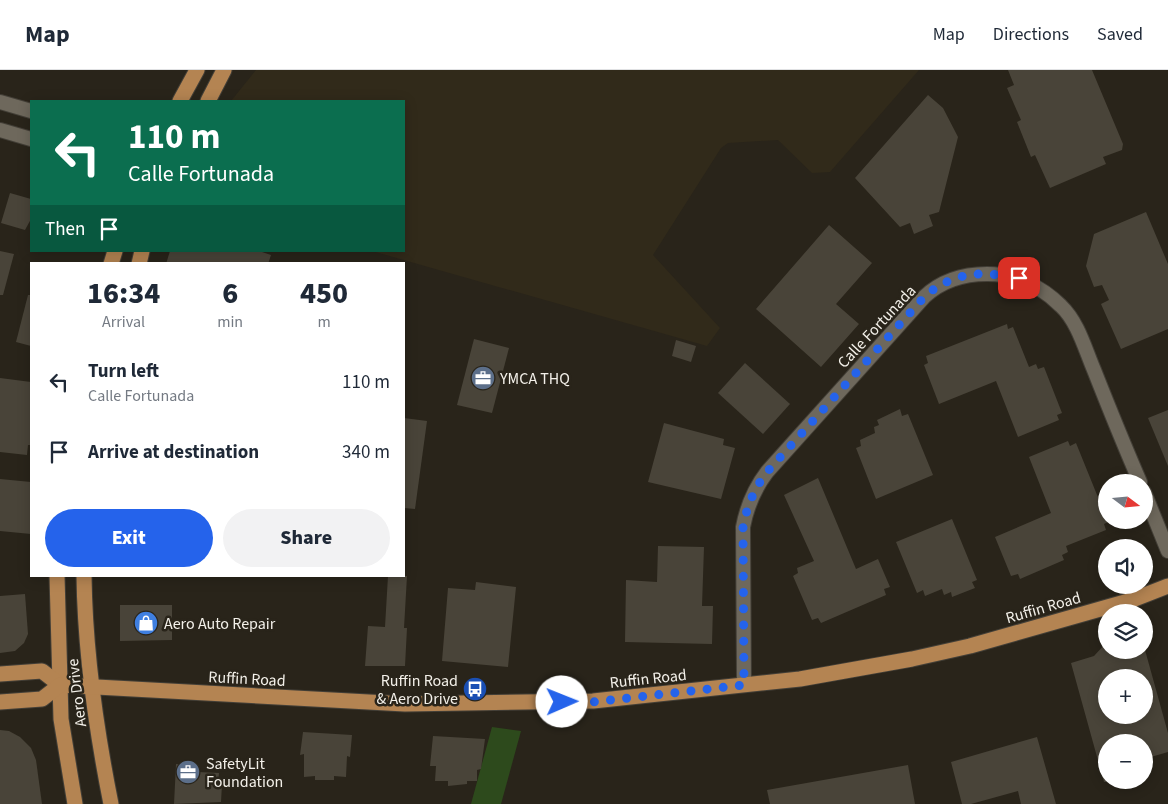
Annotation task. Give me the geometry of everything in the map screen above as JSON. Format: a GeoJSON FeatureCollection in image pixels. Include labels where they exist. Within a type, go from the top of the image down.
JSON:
{"type":"FeatureCollection","features":[{"type":"Feature","properties":{"kind":"main road"},"geometry":{"type":"LineString","coordinates":[[181,100],[197,70]]}},
{"type":"Feature","properties":{"kind":"main road"},"geometry":{"type":"LineString","coordinates":[[209,100],[224,70]]}},
{"type":"Feature","properties":{"kind":"main road","name":"Aero Drive"},"geometry":{"type":"LineString","coordinates":[[57,577],[62,719],[75,804]]}},
{"type":"Feature","properties":{"kind":"main road","name":"Aero Drive"},"geometry":{"type":"LineString","coordinates":[[84,577],[85,617],[110,804]]}},
{"type":"Feature","properties":{"kind":"main road","name":"Ruffin Road"},"geometry":{"type":"LineString","coordinates":[[60,685],[405,704],[593,702],[800,679],[970,646],[1132,600],[1168,586]]}},
{"type":"Feature","properties":{"kind":"main road"},"geometry":{"type":"LineString","coordinates":[[0,674],[42,671],[60,685],[42,699],[0,702]]}},
{"type":"Feature","properties":{"kind":"street"},"geometry":{"type":"LineString","coordinates":[[0,102],[30,111]]}},
{"type":"Feature","properties":{"kind":"street"},"geometry":{"type":"LineString","coordinates":[[0,130],[30,139]]}},
{"type":"Feature","properties":{"kind":"street","name":"Calle Fortunada"},"geometry":{"type":"LineString","coordinates":[[744,685],[743,527],[748,505],[756,487],[767,472],[924,297],[936,287],[967,274],[997,274],[1019,278],[1039,288],[1062,306],[1077,330],[1137,474]]}},
{"type":"Feature","properties":{"kind":"street"},"geometry":{"type":"LineString","coordinates":[[1153,514],[1168,551]]}},
{"type":"Feature","properties":{"kind":"shaded area"},"geometry":{"type":"Polygon","coordinates":[[[256,70],[919,70],[830,172],[812,173],[778,140],[728,143],[721,148],[653,255],[720,328],[707,346],[376,252],[405,252],[405,100],[232,100],[256,70]]]}},
{"type":"Feature","properties":{"kind":"green space"},"geometry":{"type":"Polygon","coordinates":[[[492,727],[521,731],[501,804],[471,804],[492,727]]]}},
{"type":"Feature","properties":{"kind":"building"},"geometry":{"type":"Polygon","coordinates":[[[1008,70],[1092,70],[1123,144],[1122,150],[1103,157],[1106,164],[1050,188],[1035,155],[1031,157],[1017,122],[1021,120],[1007,88],[1014,85],[1008,70]]]}},
{"type":"Feature","properties":{"kind":"building"},"geometry":{"type":"Polygon","coordinates":[[[928,95],[943,108],[958,137],[939,212],[929,215],[933,226],[914,234],[910,223],[900,227],[855,178],[928,95]]]}},
{"type":"Feature","properties":{"kind":"building"},"geometry":{"type":"Polygon","coordinates":[[[10,193],[30,199],[30,221],[25,230],[1,223],[10,193]]]}},
{"type":"Feature","properties":{"kind":"building"},"geometry":{"type":"Polygon","coordinates":[[[1146,212],[1168,264],[1168,329],[1121,349],[1101,304],[1109,300],[1102,285],[1094,287],[1086,266],[1094,234],[1146,212]]]}},
{"type":"Feature","properties":{"kind":"building"},"geometry":{"type":"Polygon","coordinates":[[[829,225],[872,263],[836,304],[859,324],[821,367],[756,309],[829,225]]]}},
{"type":"Feature","properties":{"kind":"building"},"geometry":{"type":"Polygon","coordinates":[[[0,251],[14,254],[3,295],[0,295],[0,251]]]}},
{"type":"Feature","properties":{"kind":"building"},"geometry":{"type":"Polygon","coordinates":[[[170,252],[262,252],[271,255],[269,262],[167,262],[170,252]]]}},
{"type":"Feature","properties":{"kind":"building"},"geometry":{"type":"Polygon","coordinates":[[[28,295],[30,295],[30,346],[16,342],[28,295]]]}},
{"type":"Feature","properties":{"kind":"building"},"geometry":{"type":"Polygon","coordinates":[[[1007,324],[1008,329],[1013,327],[1029,367],[1036,364],[1038,369],[1044,367],[1062,413],[1057,415],[1059,420],[1018,437],[996,381],[939,404],[924,365],[928,363],[926,356],[1007,324]]]}},
{"type":"Feature","properties":{"kind":"building"},"geometry":{"type":"Polygon","coordinates":[[[474,339],[509,348],[492,413],[457,405],[474,339]]]}},
{"type":"Feature","properties":{"kind":"building"},"geometry":{"type":"Polygon","coordinates":[[[676,340],[696,346],[691,362],[672,356],[676,340]]]}},
{"type":"Feature","properties":{"kind":"building"},"geometry":{"type":"Polygon","coordinates":[[[745,363],[790,404],[763,434],[718,393],[745,363]]]}},
{"type":"Feature","properties":{"kind":"building"},"geometry":{"type":"Polygon","coordinates":[[[0,378],[30,382],[30,445],[28,445],[27,455],[0,452],[0,378]]]}},
{"type":"Feature","properties":{"kind":"building"},"geometry":{"type":"Polygon","coordinates":[[[900,409],[902,416],[908,414],[933,475],[876,499],[856,448],[861,446],[860,440],[875,433],[874,427],[879,425],[877,420],[900,409]]]}},
{"type":"Feature","properties":{"kind":"building"},"geometry":{"type":"Polygon","coordinates":[[[1168,410],[1168,466],[1148,418],[1168,410]]]}},
{"type":"Feature","properties":{"kind":"building"},"geometry":{"type":"Polygon","coordinates":[[[405,418],[427,421],[415,509],[405,508],[405,418]]]}},
{"type":"Feature","properties":{"kind":"building"},"geometry":{"type":"Polygon","coordinates":[[[664,423],[724,439],[723,445],[735,448],[721,499],[648,482],[664,423]]]}},
{"type":"Feature","properties":{"kind":"building"},"geometry":{"type":"Polygon","coordinates":[[[1068,441],[1070,446],[1076,443],[1098,497],[1098,529],[1106,530],[1066,546],[1068,552],[1062,555],[1064,560],[1020,579],[1018,574],[1011,576],[995,537],[1051,513],[1029,457],[1068,441]]]}},
{"type":"Feature","properties":{"kind":"building"},"geometry":{"type":"Polygon","coordinates":[[[818,478],[856,569],[878,559],[890,587],[884,589],[886,595],[821,623],[818,618],[812,620],[793,576],[798,573],[797,568],[814,561],[784,495],[818,478]]]}},
{"type":"Feature","properties":{"kind":"building"},"geometry":{"type":"Polygon","coordinates":[[[0,479],[30,482],[30,534],[0,531],[0,479]]]}},
{"type":"Feature","properties":{"kind":"building"},"geometry":{"type":"Polygon","coordinates":[[[952,519],[977,580],[972,582],[975,588],[952,597],[951,592],[944,595],[942,589],[925,596],[923,590],[917,593],[896,542],[952,519]]]}},
{"type":"Feature","properties":{"kind":"building"},"geometry":{"type":"Polygon","coordinates":[[[658,546],[704,547],[702,606],[713,606],[712,644],[625,642],[626,580],[657,582],[658,546]]]}},
{"type":"Feature","properties":{"kind":"building"},"geometry":{"type":"Polygon","coordinates":[[[407,576],[404,628],[407,628],[405,666],[365,666],[368,626],[385,627],[388,577],[407,576]]]}},
{"type":"Feature","properties":{"kind":"building"},"geometry":{"type":"Polygon","coordinates":[[[476,582],[516,587],[508,667],[442,661],[448,588],[475,590],[476,582]]]}},
{"type":"Feature","properties":{"kind":"building"},"geometry":{"type":"Polygon","coordinates":[[[25,594],[28,634],[24,643],[15,651],[0,653],[0,596],[25,594]]]}},
{"type":"Feature","properties":{"kind":"building","name":"Aero Auto Repair"},"geometry":{"type":"Polygon","coordinates":[[[120,605],[172,605],[172,640],[120,641],[120,605]]]}},
{"type":"Feature","properties":{"kind":"building"},"geometry":{"type":"Polygon","coordinates":[[[1098,652],[1098,659],[1147,659],[1150,669],[1098,669],[1098,724],[1153,724],[1153,679],[1168,733],[1168,752],[1153,756],[1153,734],[1098,734],[1098,760],[1071,663],[1094,656],[1098,652]]]}},
{"type":"Feature","properties":{"kind":"building"},"geometry":{"type":"Polygon","coordinates":[[[0,730],[9,731],[20,737],[31,748],[36,760],[42,804],[0,804],[0,730]]]}},
{"type":"Feature","properties":{"kind":"building"},"geometry":{"type":"Polygon","coordinates":[[[303,732],[352,735],[350,757],[347,756],[346,777],[334,776],[334,780],[315,780],[315,776],[304,777],[304,754],[300,755],[303,732]]]}},
{"type":"Feature","properties":{"kind":"building"},"geometry":{"type":"Polygon","coordinates":[[[433,736],[485,739],[481,769],[477,770],[477,781],[467,781],[467,784],[448,786],[448,781],[435,781],[436,766],[430,766],[433,736]]]}},
{"type":"Feature","properties":{"kind":"building"},"geometry":{"type":"Polygon","coordinates":[[[1037,737],[1056,804],[1021,804],[1018,791],[971,804],[962,804],[951,762],[1037,737]]]}},
{"type":"Feature","properties":{"kind":"building"},"geometry":{"type":"Polygon","coordinates":[[[176,764],[199,766],[198,772],[219,773],[218,784],[222,784],[221,802],[174,804],[176,764]]]}},
{"type":"Feature","properties":{"kind":"building"},"geometry":{"type":"Polygon","coordinates":[[[908,765],[915,804],[770,804],[767,790],[908,765]]]}},
{"type":"Feature","properties":{"kind":"place","name":"YMCA THQ"},"geometry":{"type":"Point","coordinates":[483,378]}},
{"type":"Feature","properties":{"kind":"place","name":"Aero Auto Repair"},"geometry":{"type":"Point","coordinates":[146,623]}},
{"type":"Feature","properties":{"kind":"place","name":"Ruffin Road & Aero Drive"},"geometry":{"type":"Point","coordinates":[475,689]}},
{"type":"Feature","properties":{"kind":"place","name":"SafetyLit Foundation"},"geometry":{"type":"Point","coordinates":[188,772]}},
{"type":"Feature","properties":{"kind":"route"},"geometry":{"type":"LineString","coordinates":[[562,702],[593,702],[744,685],[743,527],[748,505],[756,487],[767,472],[926,295],[936,287],[967,274],[997,274],[1019,278]]}}]}
